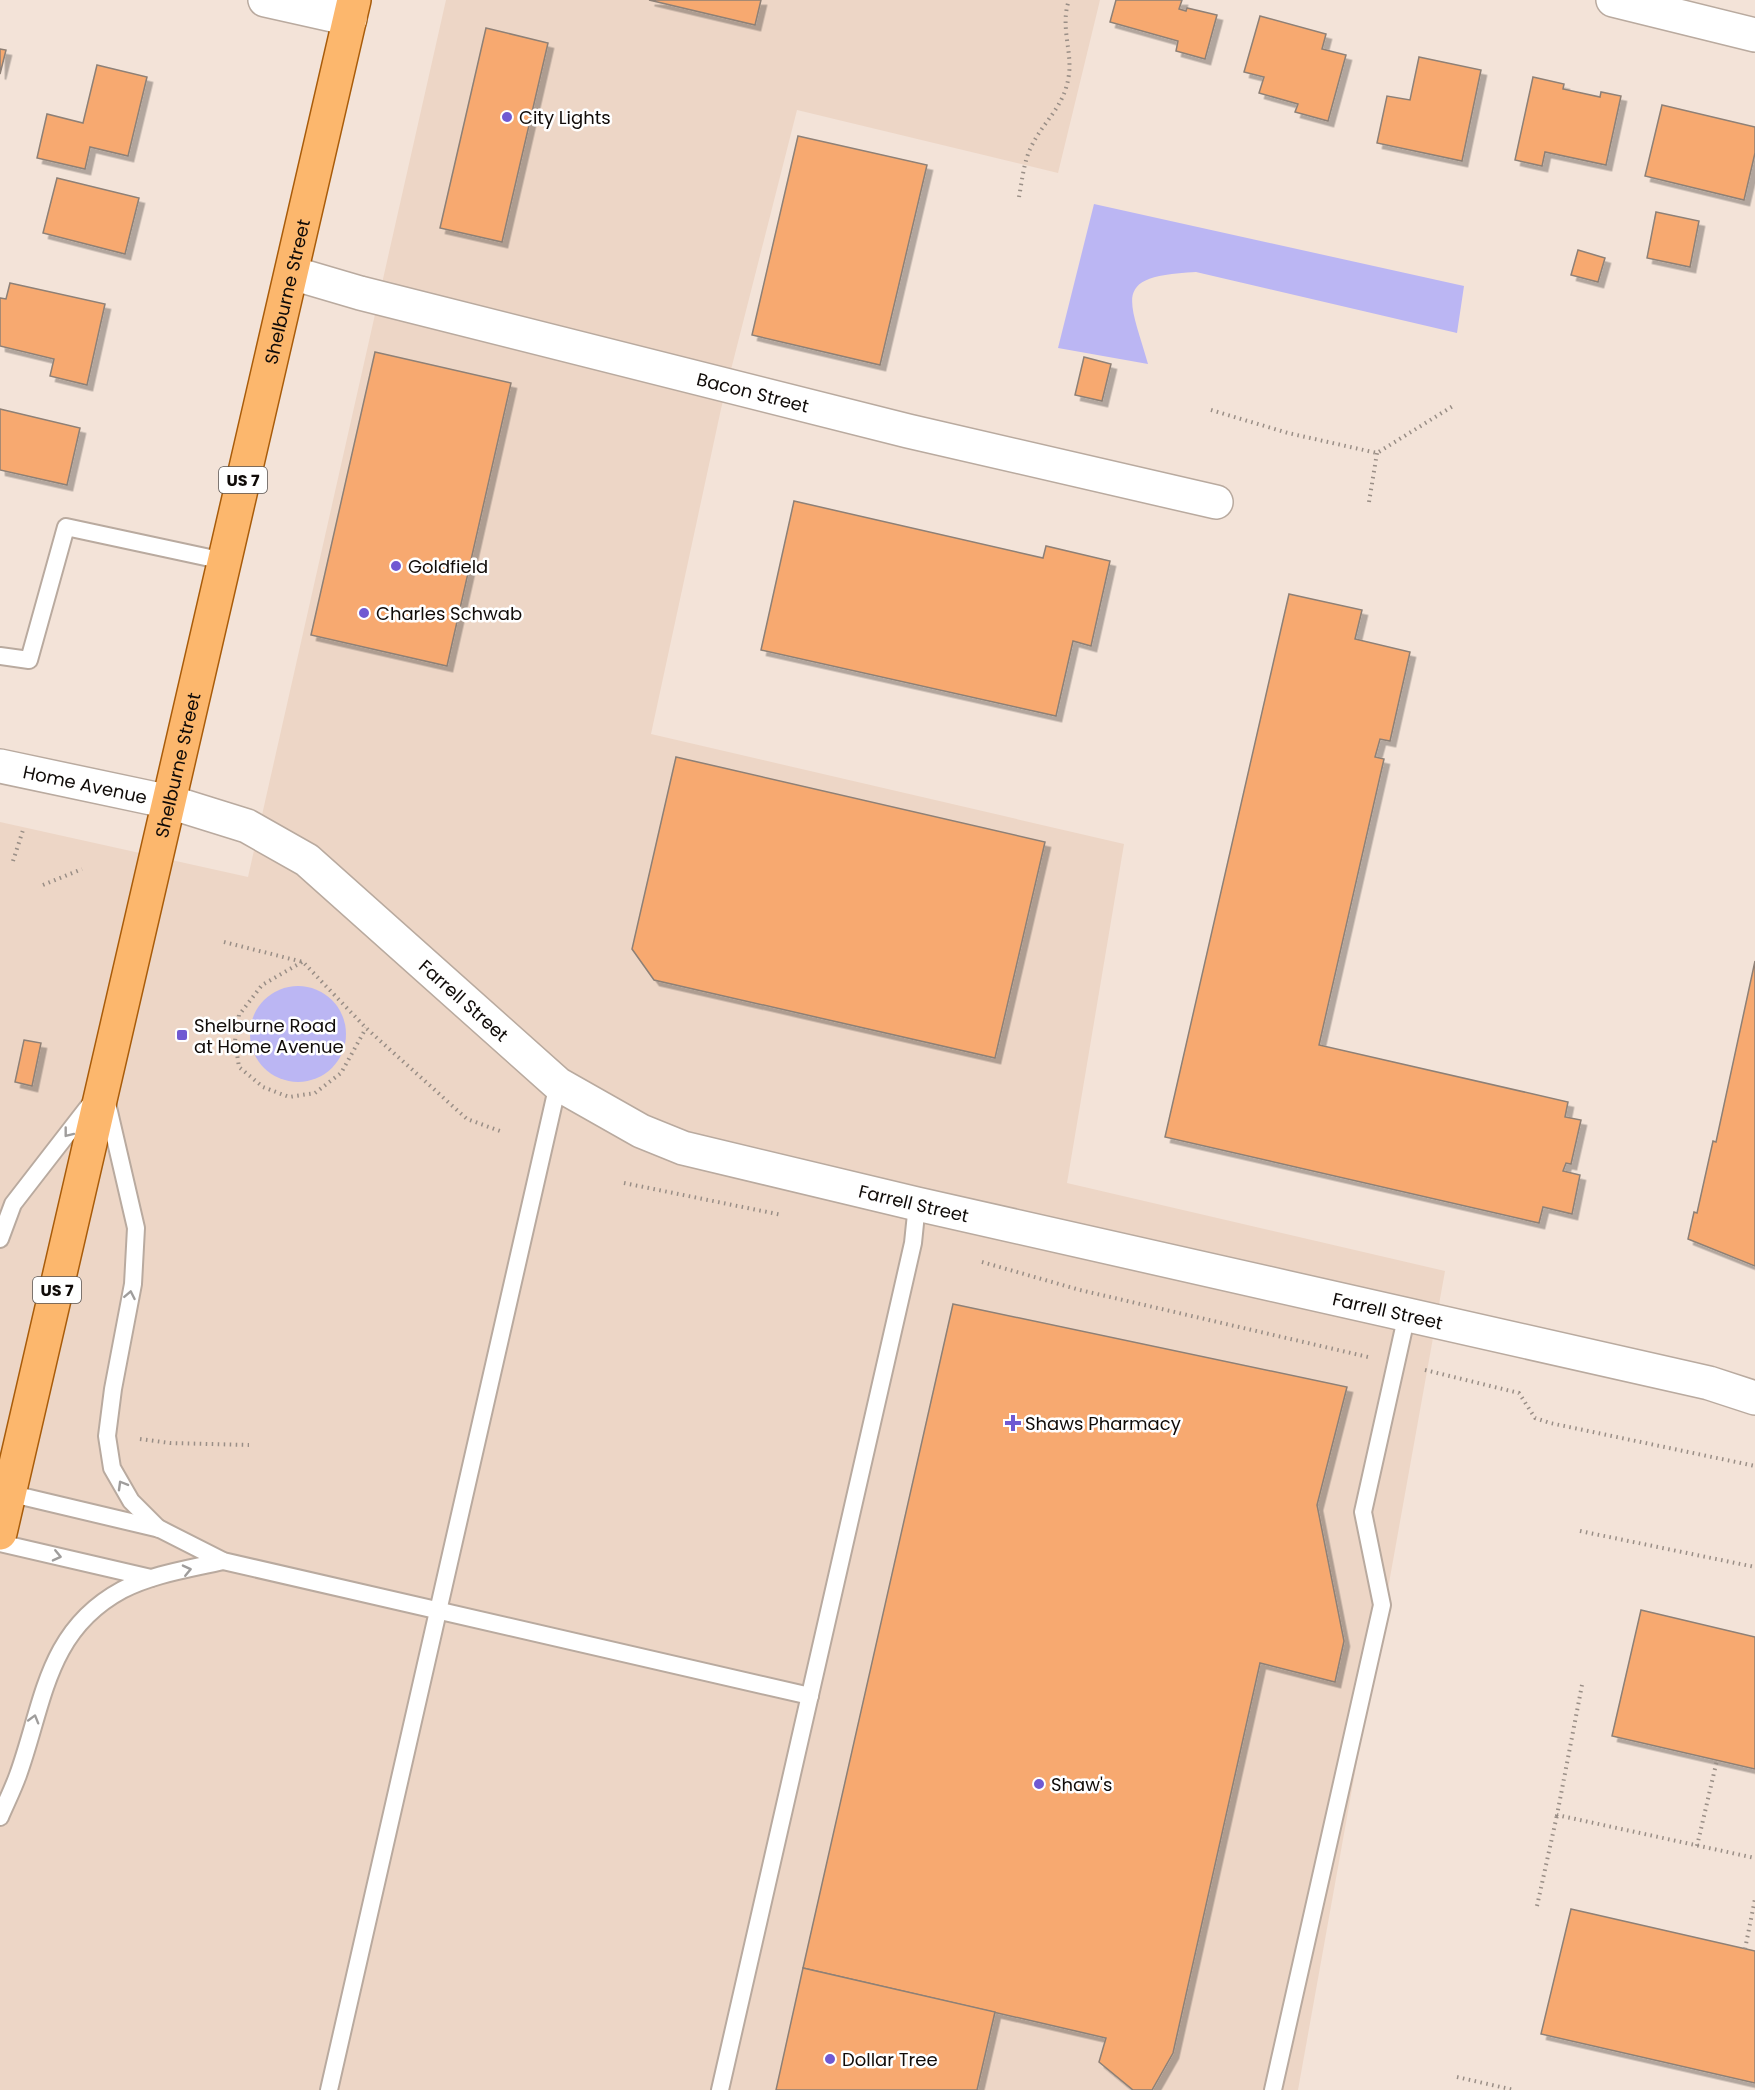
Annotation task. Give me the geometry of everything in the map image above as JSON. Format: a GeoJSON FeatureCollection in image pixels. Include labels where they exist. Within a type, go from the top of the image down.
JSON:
{"type":"FeatureCollection","features":[{"type":"Feature","properties":{"kind":"main road","name":"Shelburne Street"},"geometry":{"type":"LineString","coordinates":[[0,1533],[5,1492],[104,1087],[352,10]]}},
{"type":"Feature","properties":{"kind":"street"},"geometry":{"type":"LineString","coordinates":[[265,0],[352,10]]}},
{"type":"Feature","properties":{"kind":"street"},"geometry":{"type":"LineString","coordinates":[[1613,0],[1755,35]]}},
{"type":"Feature","properties":{"kind":"street","name":"Bacon Street"},"geometry":{"type":"LineString","coordinates":[[292,273],[360,293],[897,428],[1216,502]]}},
{"type":"Feature","properties":{"kind":"street","name":"Home Avenue"},"geometry":{"type":"LineString","coordinates":[[0,766],[170,802]]}},
{"type":"Feature","properties":{"kind":"street","name":"Farrell Street"},"geometry":{"type":"LineString","coordinates":[[170,802],[247,826],[306,860],[558,1084],[641,1131],[683,1148],[917,1204],[1709,1383],[1755,1398]]}},
{"type":"Feature","properties":{"kind":"lane"},"geometry":{"type":"LineString","coordinates":[[0,656],[29,660],[66,526],[224,561]]}},
{"type":"Feature","properties":{"kind":"lane"},"geometry":{"type":"LineString","coordinates":[[329,2090],[558,1084]]}},
{"type":"Feature","properties":{"kind":"lane"},"geometry":{"type":"LineString","coordinates":[[0,1239],[13,1204],[104,1087]]}},
{"type":"Feature","properties":{"kind":"lane"},"geometry":{"type":"LineString","coordinates":[[104,1087],[136,1228],[132,1284],[107,1436],[112,1468],[131,1501],[160,1529]]}},
{"type":"Feature","properties":{"kind":"lane"},"geometry":{"type":"LineString","coordinates":[[720,2090],[913,1244],[917,1204]]}},
{"type":"Feature","properties":{"kind":"lane"},"geometry":{"type":"LineString","coordinates":[[1273,2090],[1382,1605],[1363,1512],[1407,1314]]}},
{"type":"Feature","properties":{"kind":"lane"},"geometry":{"type":"LineString","coordinates":[[5,1492],[160,1529],[223,1561],[810,1696]]}},
{"type":"Feature","properties":{"kind":"lane"},"geometry":{"type":"LineString","coordinates":[[0,1543],[151,1578]]}},
{"type":"Feature","properties":{"kind":"lane"},"geometry":{"type":"LineString","coordinates":[[0,1817],[18,1775],[55,1658],[73,1631],[101,1604],[122,1590],[151,1578],[223,1561]]}},
{"type":"Feature","properties":{"kind":"path"},"geometry":{"type":"LineString","coordinates":[[1019,197],[1030,147],[1059,108],[1069,73],[1066,8],[1069,0]]}},
{"type":"Feature","properties":{"kind":"path"},"geometry":{"type":"LineString","coordinates":[[1211,410],[1288,433],[1377,453],[1453,406]]}},
{"type":"Feature","properties":{"kind":"path"},"geometry":{"type":"LineString","coordinates":[[1369,502],[1377,453]]}},
{"type":"Feature","properties":{"kind":"path"},"geometry":{"type":"LineString","coordinates":[[14,861],[24,827]]}},
{"type":"Feature","properties":{"kind":"path"},"geometry":{"type":"LineString","coordinates":[[43,885],[82,869]]}},
{"type":"Feature","properties":{"kind":"path"},"geometry":{"type":"LineString","coordinates":[[224,942],[303,962],[366,1028],[467,1119],[500,1131]]}},
{"type":"Feature","properties":{"kind":"path"},"geometry":{"type":"LineString","coordinates":[[303,962],[262,985],[239,1015],[235,1041],[239,1067],[263,1087],[289,1097],[315,1093],[341,1073],[366,1028]]}},
{"type":"Feature","properties":{"kind":"path"},"geometry":{"type":"LineString","coordinates":[[206,1025],[236,1031]]}},
{"type":"Feature","properties":{"kind":"path"},"geometry":{"type":"LineString","coordinates":[[624,1183],[788,1216]]}},
{"type":"Feature","properties":{"kind":"path"},"geometry":{"type":"LineString","coordinates":[[980,1262],[1080,1290],[1519,1393],[1535,1418],[1550,1423],[1755,1466]]}},
{"type":"Feature","properties":{"kind":"path"},"geometry":{"type":"LineString","coordinates":[[132,1436],[170,1443],[249,1445]]}},
{"type":"Feature","properties":{"kind":"path"},"geometry":{"type":"LineString","coordinates":[[1580,1531],[1755,1567]]}},
{"type":"Feature","properties":{"kind":"path"},"geometry":{"type":"LineString","coordinates":[[1537,1906],[1582,1685]]}},
{"type":"Feature","properties":{"kind":"path"},"geometry":{"type":"LineString","coordinates":[[1697,1846],[1717,1760]]}},
{"type":"Feature","properties":{"kind":"path"},"geometry":{"type":"LineString","coordinates":[[1557,1815],[1755,1858]]}},
{"type":"Feature","properties":{"kind":"path"},"geometry":{"type":"LineString","coordinates":[[1744,1949],[1755,1899]]}},
{"type":"Feature","properties":{"kind":"path"},"geometry":{"type":"LineString","coordinates":[[1457,2077],[1514,2090]]}},
{"type":"Feature","properties":{"kind":"shaded area"},"geometry":{"type":"Polygon","coordinates":[[[446,0],[1100,0],[1058,173],[797,110],[721,409],[651,734],[1124,844],[1067,1183],[1445,1271],[1298,2090],[0,2090],[0,822],[248,877],[446,0]]]}},
{"type":"Feature","properties":{"kind":"shaded area"},"geometry":{"type":"Polygon","coordinates":[[[1094,204],[1464,286],[1457,333],[1196,272],[1169,274],[1150,279],[1138,285],[1133,294],[1132,307],[1148,364],[1058,348],[1094,204]]]}},
{"type":"Feature","properties":{"kind":"shaded area"},"geometry":{"type":"Polygon","coordinates":[[[298,986],[316,989],[332,1000],[343,1016],[346,1034],[343,1052],[332,1068],[316,1079],[298,1082],[280,1079],[264,1068],[253,1052],[250,1034],[253,1016],[264,1000],[280,989],[298,986]]]}},
{"type":"Feature","properties":{"kind":"building"},"geometry":{"type":"Polygon","coordinates":[[[649,0],[761,0],[755,25],[649,0]]]}},
{"type":"Feature","properties":{"kind":"building"},"geometry":{"type":"Polygon","coordinates":[[[1116,0],[1182,0],[1179,9],[1186,11],[1187,8],[1217,15],[1205,59],[1176,51],[1178,41],[1110,22],[1116,0]]]}},
{"type":"Feature","properties":{"kind":"building"},"geometry":{"type":"Polygon","coordinates":[[[1260,16],[1326,34],[1322,49],[1346,55],[1328,121],[1295,112],[1298,104],[1259,93],[1264,77],[1244,72],[1260,16]]]}},
{"type":"Feature","properties":{"kind":"building"},"geometry":{"type":"Polygon","coordinates":[[[486,28],[548,43],[502,242],[440,228],[486,28]]]}},
{"type":"Feature","properties":{"kind":"building"},"geometry":{"type":"Polygon","coordinates":[[[0,49],[6,50],[0,74],[0,49]]]}},
{"type":"Feature","properties":{"kind":"building"},"geometry":{"type":"Polygon","coordinates":[[[1419,57],[1481,70],[1462,161],[1377,143],[1387,96],[1410,100],[1419,57]]]}},
{"type":"Feature","properties":{"kind":"building"},"geometry":{"type":"Polygon","coordinates":[[[97,65],[147,77],[128,156],[90,147],[85,169],[37,158],[47,114],[83,123],[97,65]]]}},
{"type":"Feature","properties":{"kind":"building"},"geometry":{"type":"Polygon","coordinates":[[[1533,77],[1564,84],[1563,89],[1600,97],[1601,92],[1621,96],[1606,165],[1545,152],[1542,166],[1515,160],[1533,77]]]}},
{"type":"Feature","properties":{"kind":"building"},"geometry":{"type":"Polygon","coordinates":[[[1662,105],[1755,127],[1755,153],[1744,200],[1645,176],[1662,105]]]}},
{"type":"Feature","properties":{"kind":"building"},"geometry":{"type":"Polygon","coordinates":[[[798,136],[927,165],[880,365],[752,335],[798,136]]]}},
{"type":"Feature","properties":{"kind":"building"},"geometry":{"type":"Polygon","coordinates":[[[57,178],[139,198],[125,254],[43,233],[57,178]]]}},
{"type":"Feature","properties":{"kind":"building"},"geometry":{"type":"Polygon","coordinates":[[[1656,212],[1699,221],[1690,267],[1647,258],[1656,212]]]}},
{"type":"Feature","properties":{"kind":"building"},"geometry":{"type":"Polygon","coordinates":[[[1578,250],[1605,258],[1598,282],[1571,275],[1578,250]]]}},
{"type":"Feature","properties":{"kind":"building"},"geometry":{"type":"Polygon","coordinates":[[[10,283],[105,304],[87,385],[50,376],[54,359],[0,346],[0,298],[6,299],[10,283]]]}},
{"type":"Feature","properties":{"kind":"building"},"geometry":{"type":"Polygon","coordinates":[[[375,352],[511,383],[447,666],[311,635],[375,352]]]}},
{"type":"Feature","properties":{"kind":"building"},"geometry":{"type":"Polygon","coordinates":[[[1084,357],[1111,364],[1102,401],[1075,395],[1084,357]]]}},
{"type":"Feature","properties":{"kind":"building"},"geometry":{"type":"Polygon","coordinates":[[[0,409],[80,428],[67,485],[0,470],[0,409]]]}},
{"type":"Feature","properties":{"kind":"building"},"geometry":{"type":"Polygon","coordinates":[[[794,501],[1043,558],[1046,546],[1110,561],[1091,646],[1073,641],[1056,716],[761,650],[794,501]]]}},
{"type":"Feature","properties":{"kind":"building"},"geometry":{"type":"Polygon","coordinates":[[[1289,594],[1362,610],[1355,639],[1410,652],[1390,741],[1380,739],[1375,757],[1384,759],[1319,1045],[1568,1102],[1565,1117],[1581,1120],[1571,1164],[1566,1163],[1563,1171],[1580,1175],[1572,1214],[1543,1207],[1539,1223],[1165,1137],[1289,594]]]}},
{"type":"Feature","properties":{"kind":"building"},"geometry":{"type":"Polygon","coordinates":[[[676,757],[1045,842],[995,1058],[654,980],[632,949],[676,757]]]}},
{"type":"Feature","properties":{"kind":"building"},"geometry":{"type":"Polygon","coordinates":[[[1755,961],[1755,1266],[1688,1239],[1694,1212],[1697,1213],[1713,1141],[1716,1142],[1755,961]]]}},
{"type":"Feature","properties":{"kind":"building"},"geometry":{"type":"Polygon","coordinates":[[[24,1040],[41,1043],[32,1086],[15,1082],[24,1040]]]}},
{"type":"Feature","properties":{"kind":"building","name":"Shaw's"},"geometry":{"type":"Polygon","coordinates":[[[953,1304],[1347,1387],[1317,1505],[1344,1641],[1335,1682],[1260,1663],[1173,2053],[1152,2090],[1133,2090],[1099,2062],[1106,2038],[803,1968],[953,1304]]]}},
{"type":"Feature","properties":{"kind":"building"},"geometry":{"type":"Polygon","coordinates":[[[1641,1610],[1755,1637],[1755,1769],[1612,1736],[1641,1610]]]}},
{"type":"Feature","properties":{"kind":"building"},"geometry":{"type":"Polygon","coordinates":[[[1571,1909],[1755,1951],[1755,2083],[1541,2034],[1571,1909]]]}},
{"type":"Feature","properties":{"kind":"building"},"geometry":{"type":"Polygon","coordinates":[[[803,1968],[995,2012],[977,2090],[776,2090],[803,1968]]]}},
{"type":"Feature","properties":{"kind":"place","name":"City Lights"},"geometry":{"type":"Point","coordinates":[507,117]}},
{"type":"Feature","properties":{"kind":"place","name":"Goldfield"},"geometry":{"type":"Point","coordinates":[396,566]}},
{"type":"Feature","properties":{"kind":"place","name":"Charles Schwab"},"geometry":{"type":"Point","coordinates":[364,613]}},
{"type":"Feature","properties":{"kind":"place","name":"Shelburne Road at Home Avenue"},"geometry":{"type":"Point","coordinates":[182,1035]}},
{"type":"Feature","properties":{"kind":"place","name":"Shaws Pharmacy"},"geometry":{"type":"Point","coordinates":[1013,1423]}},
{"type":"Feature","properties":{"kind":"place","name":"Shaw's"},"geometry":{"type":"Point","coordinates":[1039,1784]}},
{"type":"Feature","properties":{"kind":"place","name":"Dollar Tree"},"geometry":{"type":"Point","coordinates":[830,2059]}}]}
